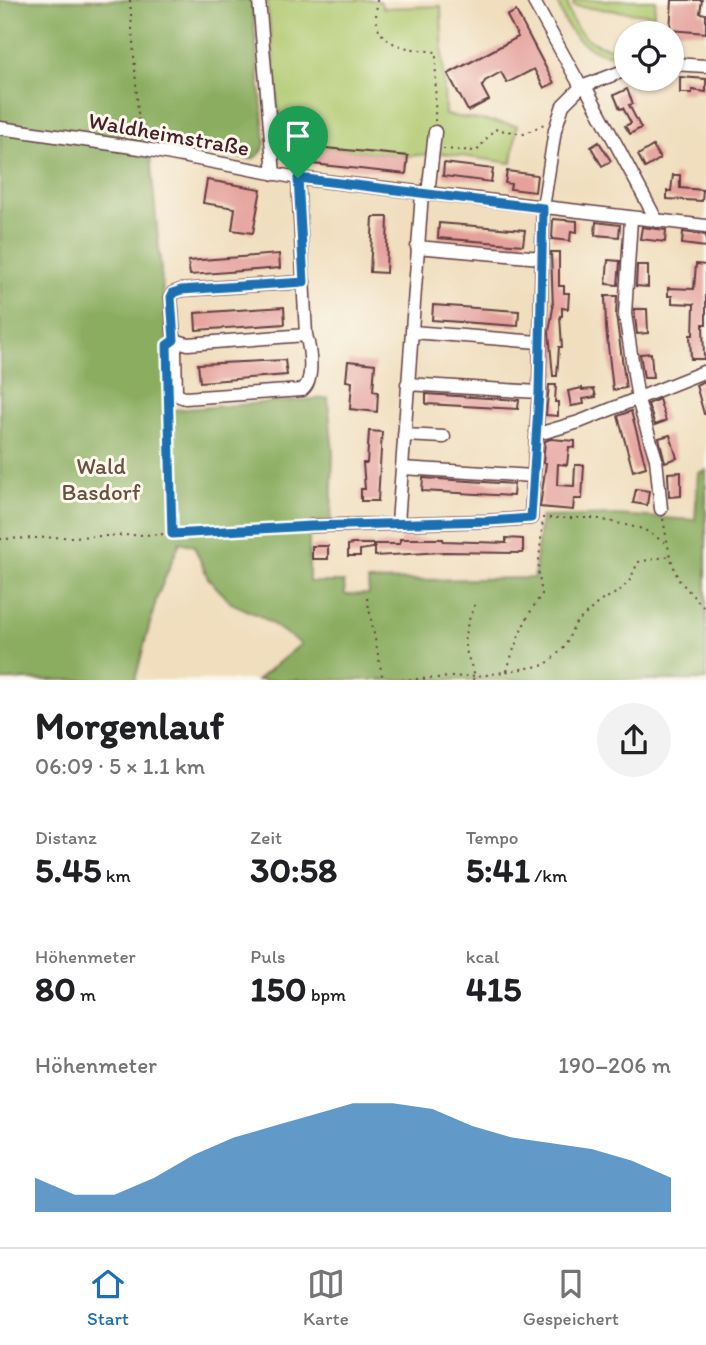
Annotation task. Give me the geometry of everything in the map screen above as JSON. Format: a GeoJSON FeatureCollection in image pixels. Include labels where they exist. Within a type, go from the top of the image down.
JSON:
{"type":"FeatureCollection","features":[{"type":"Feature","properties":{"kind":"street"},"geometry":{"type":"LineString","coordinates":[[259,0],[274,174]]}},
{"type":"Feature","properties":{"kind":"street"},"geometry":{"type":"LineString","coordinates":[[533,0],[657,221]]}},
{"type":"Feature","properties":{"kind":"street"},"geometry":{"type":"LineString","coordinates":[[684,65],[706,66]]}},
{"type":"Feature","properties":{"kind":"street"},"geometry":{"type":"LineString","coordinates":[[311,526],[531,518],[539,392],[543,208],[558,120],[563,105],[583,87],[614,75]]}},
{"type":"Feature","properties":{"kind":"street","name":"Waldheimstraße"},"geometry":{"type":"LineString","coordinates":[[0,128],[140,148],[298,178],[706,226]]}},
{"type":"Feature","properties":{"kind":"street"},"geometry":{"type":"LineString","coordinates":[[398,523],[417,247],[435,132]]}},
{"type":"Feature","properties":{"kind":"street"},"geometry":{"type":"LineString","coordinates":[[178,343],[174,350],[178,396],[185,398],[302,390],[309,384],[298,178]]}},
{"type":"Feature","properties":{"kind":"street"},"geometry":{"type":"LineString","coordinates":[[631,219],[625,314],[638,400],[656,459],[661,509]]}},
{"type":"Feature","properties":{"kind":"street"},"geometry":{"type":"LineString","coordinates":[[417,247],[541,258]]}},
{"type":"Feature","properties":{"kind":"street"},"geometry":{"type":"LineString","coordinates":[[304,282],[181,290],[173,293],[171,297],[174,340],[178,343],[306,335]]}},
{"type":"Feature","properties":{"kind":"street"},"geometry":{"type":"LineString","coordinates":[[412,332],[539,342]]}},
{"type":"Feature","properties":{"kind":"street"},"geometry":{"type":"LineString","coordinates":[[536,432],[579,422],[706,371]]}},
{"type":"Feature","properties":{"kind":"street"},"geometry":{"type":"LineString","coordinates":[[407,384],[539,392]]}},
{"type":"Feature","properties":{"kind":"street"},"geometry":{"type":"LineString","coordinates":[[404,435],[444,437]]}},
{"type":"Feature","properties":{"kind":"street"},"geometry":{"type":"LineString","coordinates":[[402,468],[534,476]]}},
{"type":"Feature","properties":{"kind":"path"},"geometry":{"type":"LineString","coordinates":[[130,0],[140,148]]}},
{"type":"Feature","properties":{"kind":"path"},"geometry":{"type":"LineString","coordinates":[[377,0],[376,22],[385,37],[401,47],[436,52],[435,132]]}},
{"type":"Feature","properties":{"kind":"path"},"geometry":{"type":"LineString","coordinates":[[432,148],[477,151],[494,129],[524,134],[539,125],[558,120]]}},
{"type":"Feature","properties":{"kind":"path"},"geometry":{"type":"LineString","coordinates":[[168,400],[172,534]]}},
{"type":"Feature","properties":{"kind":"path"},"geometry":{"type":"LineString","coordinates":[[661,509],[670,556],[678,579],[706,610]]}},
{"type":"Feature","properties":{"kind":"path"},"geometry":{"type":"LineString","coordinates":[[506,672],[531,609],[542,594],[538,571],[543,518],[595,518],[643,529],[669,545]]}},
{"type":"Feature","properties":{"kind":"path"},"geometry":{"type":"LineString","coordinates":[[0,539],[172,534],[311,526]]}},
{"type":"Feature","properties":{"kind":"path"},"geometry":{"type":"LineString","coordinates":[[402,680],[506,672],[545,665],[565,648],[574,625],[599,602],[618,592],[628,582],[638,562],[670,556]]}},
{"type":"Feature","properties":{"kind":"path"},"geometry":{"type":"LineString","coordinates":[[367,598],[383,680]]}},
{"type":"Feature","properties":{"kind":"path"},"geometry":{"type":"LineString","coordinates":[[473,680],[475,675],[463,634],[476,601]]}},
{"type":"Feature","properties":{"kind":"green space","name":"Wald Basdorf"},"geometry":{"type":"Polygon","coordinates":[[[0,0],[252,0],[265,142],[262,151],[250,159],[149,143],[174,410],[328,398],[333,454],[331,521],[309,523],[309,582],[344,582],[345,595],[369,594],[368,581],[534,578],[541,517],[615,515],[695,520],[698,473],[706,470],[706,680],[257,680],[301,644],[262,617],[231,603],[208,578],[194,546],[180,542],[157,597],[135,680],[0,680],[0,0]]]}},
{"type":"Feature","properties":{"kind":"green space"},"geometry":{"type":"Polygon","coordinates":[[[267,0],[373,0],[380,1],[383,8],[441,6],[445,115],[517,125],[512,163],[440,153],[408,156],[315,147],[312,144],[314,119],[279,116],[267,0]]]}},
{"type":"Feature","properties":{"kind":"green space"},"geometry":{"type":"Polygon","coordinates":[[[558,0],[567,0],[573,21],[579,30],[594,43],[614,48],[614,55],[602,53],[581,42],[561,12],[558,0]]]}},
{"type":"Feature","properties":{"kind":"green space"},"geometry":{"type":"Polygon","coordinates":[[[574,0],[656,0],[654,15],[573,6],[574,0]]]}},
{"type":"Feature","properties":{"kind":"building"},"geometry":{"type":"Polygon","coordinates":[[[672,0],[702,0],[700,13],[706,14],[706,33],[684,31],[684,21],[671,21],[672,0]]]}},
{"type":"Feature","properties":{"kind":"building"},"geometry":{"type":"Polygon","coordinates":[[[516,11],[554,83],[544,88],[534,69],[507,83],[501,72],[485,81],[482,87],[489,100],[468,111],[448,74],[518,37],[507,16],[516,11]]]}},
{"type":"Feature","properties":{"kind":"building"},"geometry":{"type":"Polygon","coordinates":[[[684,77],[706,79],[706,92],[692,90],[692,93],[680,93],[684,91],[684,77]]]}},
{"type":"Feature","properties":{"kind":"building"},"geometry":{"type":"Polygon","coordinates":[[[628,91],[633,104],[629,105],[641,128],[630,134],[625,126],[631,123],[623,108],[620,109],[614,95],[628,91]]]}},
{"type":"Feature","properties":{"kind":"building"},"geometry":{"type":"Polygon","coordinates":[[[599,142],[611,161],[602,166],[591,147],[599,142]]]}},
{"type":"Feature","properties":{"kind":"building"},"geometry":{"type":"Polygon","coordinates":[[[653,146],[660,159],[645,168],[638,155],[653,146]]]}},
{"type":"Feature","properties":{"kind":"building"},"geometry":{"type":"Polygon","coordinates":[[[315,147],[408,156],[406,174],[313,164],[315,147]]]}},
{"type":"Feature","properties":{"kind":"building"},"geometry":{"type":"Polygon","coordinates":[[[444,163],[493,169],[491,182],[443,176],[444,163]]]}},
{"type":"Feature","properties":{"kind":"building"},"geometry":{"type":"Polygon","coordinates":[[[507,171],[537,175],[535,192],[510,189],[511,184],[505,183],[507,171]]]}},
{"type":"Feature","properties":{"kind":"building"},"geometry":{"type":"Polygon","coordinates":[[[673,175],[680,175],[680,188],[703,190],[702,201],[667,199],[673,175]]]}},
{"type":"Feature","properties":{"kind":"building"},"geometry":{"type":"Polygon","coordinates":[[[207,180],[261,189],[253,233],[232,230],[235,208],[203,203],[207,180]]]}},
{"type":"Feature","properties":{"kind":"building"},"geometry":{"type":"Polygon","coordinates":[[[373,217],[388,217],[386,273],[370,272],[373,217]]]}},
{"type":"Feature","properties":{"kind":"building"},"geometry":{"type":"Polygon","coordinates":[[[553,219],[577,221],[577,232],[571,231],[570,241],[552,239],[553,219]]]}},
{"type":"Feature","properties":{"kind":"building"},"geometry":{"type":"Polygon","coordinates":[[[596,222],[620,225],[619,237],[595,235],[596,222]]]}},
{"type":"Feature","properties":{"kind":"building"},"geometry":{"type":"Polygon","coordinates":[[[439,223],[525,230],[523,245],[438,238],[439,223]]]}},
{"type":"Feature","properties":{"kind":"building"},"geometry":{"type":"Polygon","coordinates":[[[642,227],[666,230],[665,242],[640,239],[642,227]]]}},
{"type":"Feature","properties":{"kind":"building"},"geometry":{"type":"Polygon","coordinates":[[[683,232],[706,235],[706,247],[682,244],[683,232]]]}},
{"type":"Feature","properties":{"kind":"building"},"geometry":{"type":"Polygon","coordinates":[[[551,252],[559,252],[559,286],[564,286],[564,293],[569,293],[568,309],[562,308],[560,316],[562,347],[559,347],[557,376],[553,376],[549,332],[553,308],[551,252]]]}},
{"type":"Feature","properties":{"kind":"building"},"geometry":{"type":"Polygon","coordinates":[[[279,254],[280,268],[190,275],[188,261],[279,254]]]}},
{"type":"Feature","properties":{"kind":"building"},"geometry":{"type":"Polygon","coordinates":[[[608,260],[620,261],[618,285],[606,284],[608,260]]]}},
{"type":"Feature","properties":{"kind":"building"},"geometry":{"type":"Polygon","coordinates":[[[696,264],[706,265],[704,359],[691,359],[690,335],[693,335],[694,304],[672,303],[672,296],[668,296],[668,288],[694,289],[696,264]]]}},
{"type":"Feature","properties":{"kind":"building"},"geometry":{"type":"Polygon","coordinates":[[[637,265],[648,265],[648,287],[636,286],[637,265]]]}},
{"type":"Feature","properties":{"kind":"building"},"geometry":{"type":"Polygon","coordinates":[[[605,296],[617,296],[616,315],[626,388],[613,390],[605,296]]]}},
{"type":"Feature","properties":{"kind":"building"},"geometry":{"type":"Polygon","coordinates":[[[433,305],[519,311],[518,326],[432,320],[433,305]]]}},
{"type":"Feature","properties":{"kind":"building"},"geometry":{"type":"Polygon","coordinates":[[[284,307],[285,324],[196,330],[195,313],[284,307]]]}},
{"type":"Feature","properties":{"kind":"building"},"geometry":{"type":"Polygon","coordinates":[[[634,309],[647,309],[648,333],[637,334],[634,309]]]}},
{"type":"Feature","properties":{"kind":"building"},"geometry":{"type":"Polygon","coordinates":[[[651,353],[653,378],[644,378],[640,354],[651,353]]]}},
{"type":"Feature","properties":{"kind":"building"},"geometry":{"type":"Polygon","coordinates":[[[285,360],[287,375],[200,382],[198,364],[285,360]]]}},
{"type":"Feature","properties":{"kind":"building"},"geometry":{"type":"Polygon","coordinates":[[[348,361],[375,364],[373,391],[378,392],[377,412],[350,409],[352,382],[346,381],[348,361]]]}},
{"type":"Feature","properties":{"kind":"building"},"geometry":{"type":"Polygon","coordinates":[[[706,380],[706,414],[704,414],[696,385],[706,380]]]}},
{"type":"Feature","properties":{"kind":"building"},"geometry":{"type":"Polygon","coordinates":[[[549,385],[556,385],[558,416],[546,415],[549,385]]]}},
{"type":"Feature","properties":{"kind":"building"},"geometry":{"type":"Polygon","coordinates":[[[594,389],[596,397],[583,399],[584,404],[571,406],[568,391],[594,389]]]}},
{"type":"Feature","properties":{"kind":"building"},"geometry":{"type":"Polygon","coordinates":[[[426,394],[519,400],[518,409],[426,404],[426,394]]]}},
{"type":"Feature","properties":{"kind":"building"},"geometry":{"type":"Polygon","coordinates":[[[659,399],[666,421],[655,425],[648,404],[659,399]]]}},
{"type":"Feature","properties":{"kind":"building"},"geometry":{"type":"Polygon","coordinates":[[[631,411],[646,467],[633,471],[618,416],[631,411]]]}},
{"type":"Feature","properties":{"kind":"building"},"geometry":{"type":"Polygon","coordinates":[[[369,431],[382,432],[378,501],[361,501],[361,489],[365,489],[363,463],[367,463],[369,431]]]}},
{"type":"Feature","properties":{"kind":"building"},"geometry":{"type":"Polygon","coordinates":[[[670,435],[677,458],[665,462],[659,438],[670,435]]]}},
{"type":"Feature","properties":{"kind":"building"},"geometry":{"type":"Polygon","coordinates":[[[545,441],[575,441],[575,448],[569,447],[567,465],[558,464],[557,485],[574,486],[575,465],[584,465],[582,499],[574,499],[573,510],[540,507],[546,463],[543,463],[545,441]]]}},
{"type":"Feature","properties":{"kind":"building"},"geometry":{"type":"Polygon","coordinates":[[[681,472],[681,496],[669,497],[668,473],[681,472]]]}},
{"type":"Feature","properties":{"kind":"building"},"geometry":{"type":"Polygon","coordinates":[[[423,478],[514,484],[513,496],[422,491],[423,478]]]}},
{"type":"Feature","properties":{"kind":"building"},"geometry":{"type":"Polygon","coordinates":[[[636,489],[649,491],[647,505],[633,503],[636,489]]]}},
{"type":"Feature","properties":{"kind":"building"},"geometry":{"type":"Polygon","coordinates":[[[506,538],[523,539],[523,553],[443,552],[375,556],[375,544],[400,544],[400,539],[506,543],[506,538]]]}},
{"type":"Feature","properties":{"kind":"building"},"geometry":{"type":"Polygon","coordinates":[[[373,544],[373,548],[360,550],[360,556],[348,556],[348,545],[373,544]]]}},
{"type":"Feature","properties":{"kind":"building"},"geometry":{"type":"Polygon","coordinates":[[[312,546],[328,546],[328,559],[312,559],[312,546]]]}},
{"type":"Feature","properties":{"kind":"route"},"geometry":{"type":"LineString","coordinates":[[298,178],[543,208],[539,392],[531,518],[172,534],[167,345],[174,340],[171,297],[173,293],[181,290],[304,282],[298,178]]}}]}
